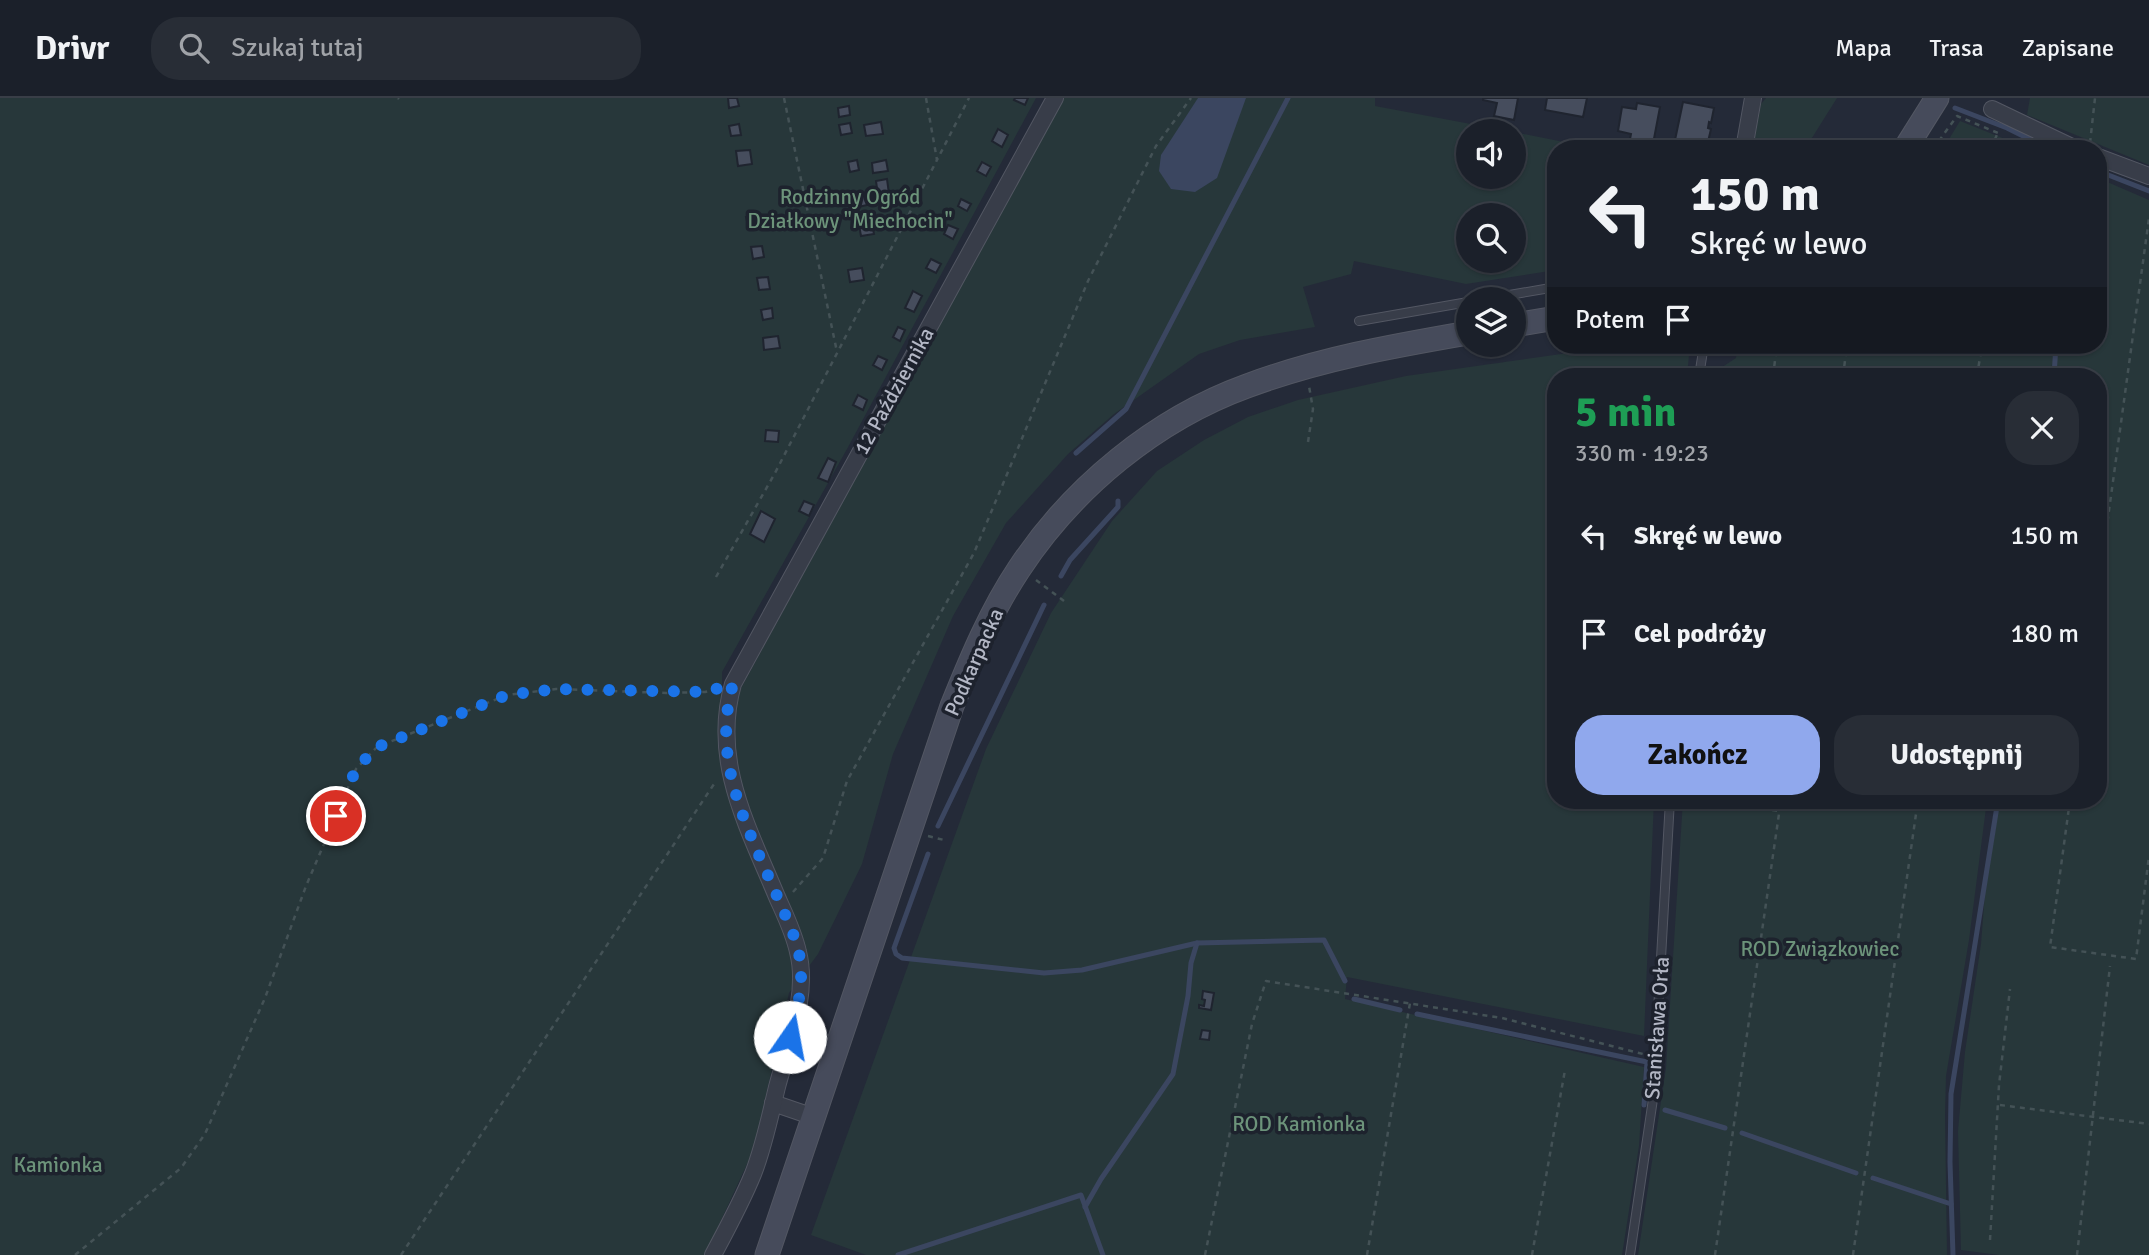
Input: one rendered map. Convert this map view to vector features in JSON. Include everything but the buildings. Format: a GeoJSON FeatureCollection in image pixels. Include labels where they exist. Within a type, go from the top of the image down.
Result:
{"type":"FeatureCollection","features":[{"type":"Feature","properties":{"kind":"main road"},"geometry":{"type":"LineString","coordinates":[[1911,140],[1937,98]]}},
{"type":"Feature","properties":{"kind":"main road"},"geometry":{"type":"LineString","coordinates":[[1526,323],[1547,320]]}},
{"type":"Feature","properties":{"kind":"main road","name":"Podkarpacka"},"geometry":{"type":"LineString","coordinates":[[767,1255],[952,706],[988,624],[1020,568],[1075,499],[1132,449],[1206,404],[1245,386],[1353,354],[1456,335]]}},
{"type":"Feature","properties":{"kind":"street","name":"12 Października"},"geometry":{"type":"LineString","coordinates":[[713,1255],[752,1174],[796,1016],[801,970],[798,950],[739,807],[727,764],[726,709],[733,684],[1055,98]]}},
{"type":"Feature","properties":{"kind":"street"},"geometry":{"type":"LineString","coordinates":[[1746,140],[1753,98]]}},
{"type":"Feature","properties":{"kind":"street"},"geometry":{"type":"LineString","coordinates":[[1992,109],[2057,140]]}},
{"type":"Feature","properties":{"kind":"street"},"geometry":{"type":"LineString","coordinates":[[2107,160],[2149,176]]}},
{"type":"Feature","properties":{"kind":"street"},"geometry":{"type":"LineString","coordinates":[[773,1103],[814,1117]]}},
{"type":"Feature","properties":{"kind":"lane"},"geometry":{"type":"LineString","coordinates":[[1526,292],[1547,288]]}},
{"type":"Feature","properties":{"kind":"lane"},"geometry":{"type":"LineString","coordinates":[[1359,321],[1456,304]]}},
{"type":"Feature","properties":{"kind":"lane","name":"Stanisława Orła"},"geometry":{"type":"LineString","coordinates":[[1630,1255],[1657,1056],[1670,809]]}},
{"type":"Feature","properties":{"kind":"path"},"geometry":{"type":"LineString","coordinates":[[784,98],[837,354]]}},
{"type":"Feature","properties":{"kind":"path"},"geometry":{"type":"LineString","coordinates":[[926,98],[937,160]]}},
{"type":"Feature","properties":{"kind":"path"},"geometry":{"type":"LineString","coordinates":[[716,577],[775,473],[969,98]]}},
{"type":"Feature","properties":{"kind":"path"},"geometry":{"type":"LineString","coordinates":[[781,906],[823,858],[847,781],[974,553],[1088,281],[1156,146],[1191,98]]}},
{"type":"Feature","properties":{"kind":"path"},"geometry":{"type":"LineString","coordinates":[[2089,140],[2095,98]]}},
{"type":"Feature","properties":{"kind":"path"},"geometry":{"type":"LineString","coordinates":[[1940,140],[1957,116],[1998,131],[1995,140]]}},
{"type":"Feature","properties":{"kind":"path"},"geometry":{"type":"LineString","coordinates":[[2107,525],[2149,218]]}},
{"type":"Feature","properties":{"kind":"path"},"geometry":{"type":"LineString","coordinates":[[1303,368],[1313,409],[1308,442]]}},
{"type":"Feature","properties":{"kind":"path"},"geometry":{"type":"LineString","coordinates":[[1020,568],[1064,601]]}},
{"type":"Feature","properties":{"kind":"path"},"geometry":{"type":"LineString","coordinates":[[75,1255],[181,1168],[205,1134],[265,998],[306,886],[356,769],[377,747],[507,695],[556,689],[705,692],[733,684]]}},
{"type":"Feature","properties":{"kind":"path"},"geometry":{"type":"LineString","coordinates":[[401,1255],[727,764]]}},
{"type":"Feature","properties":{"kind":"path"},"geometry":{"type":"LineString","coordinates":[[1716,1255],[1779,811],[1767,809]]}},
{"type":"Feature","properties":{"kind":"path"},"geometry":{"type":"LineString","coordinates":[[1853,1255],[1917,809]]}},
{"type":"Feature","properties":{"kind":"path"},"geometry":{"type":"LineString","coordinates":[[2069,809],[2050,947],[2136,959],[2149,856]]}},
{"type":"Feature","properties":{"kind":"path"},"geometry":{"type":"LineString","coordinates":[[2077,1255],[2110,966]]}},
{"type":"Feature","properties":{"kind":"path"},"geometry":{"type":"LineString","coordinates":[[1205,1255],[1252,1024],[1266,981],[1503,1018],[1630,1052],[1657,1056]]}},
{"type":"Feature","properties":{"kind":"path"},"geometry":{"type":"LineString","coordinates":[[1990,1240],[1998,1105],[2010,989]]}},
{"type":"Feature","properties":{"kind":"path"},"geometry":{"type":"LineString","coordinates":[[1367,1255],[1410,1003]]}},
{"type":"Feature","properties":{"kind":"path"},"geometry":{"type":"LineString","coordinates":[[1532,1255],[1565,1070]]}},
{"type":"Feature","properties":{"kind":"path"},"geometry":{"type":"LineString","coordinates":[[1998,1105],[2149,1124]]}},
{"type":"Feature","properties":{"kind":"green space"},"geometry":{"type":"Polygon","coordinates":[[[0,98],[1036,98],[847,449],[722,672],[722,723],[1063,98],[1375,98],[1375,106],[1456,121],[1456,189],[1526,189],[1526,134],[1554,140],[1547,140],[1547,271],[1466,284],[1354,261],[1351,274],[1303,287],[1315,327],[1240,340],[1199,354],[1114,414],[1068,454],[1006,523],[953,616],[893,754],[862,864],[818,954],[789,993],[754,1149],[705,1255],[0,1255],[0,98]]]}},
{"type":"Feature","properties":{"kind":"green space"},"geometry":{"type":"Polygon","coordinates":[[[1766,98],[1837,98],[1811,140],[1754,140],[1761,104],[1766,98]]]}},
{"type":"Feature","properties":{"kind":"green space"},"geometry":{"type":"Polygon","coordinates":[[[2030,98],[2149,98],[2149,165],[2107,148],[2107,140],[2088,140],[2027,115],[2030,98]]]}},
{"type":"Feature","properties":{"kind":"green space"},"geometry":{"type":"Polygon","coordinates":[[[1960,121],[2008,140],[1948,140],[1960,121]]]}},
{"type":"Feature","properties":{"kind":"green space"},"geometry":{"type":"Polygon","coordinates":[[[2107,182],[2149,200],[2149,1255],[1999,1255],[1961,1250],[1958,1131],[1985,893],[1999,809],[2107,809],[2107,368],[2052,368],[2052,364],[2051,368],[1721,368],[1736,358],[1737,354],[2107,354],[2107,182]]]}},
{"type":"Feature","properties":{"kind":"green space","name":"ROD Kamionka"},"geometry":{"type":"Polygon","coordinates":[[[1561,354],[1689,354],[1688,368],[1547,368],[1547,809],[1654,809],[1644,1036],[1347,977],[1345,999],[1644,1067],[1639,1146],[1622,1255],[866,1255],[811,1235],[986,749],[1051,613],[1112,521],[1157,471],[1204,440],[1248,417],[1298,400],[1406,376],[1561,354]]]}},
{"type":"Feature","properties":{"kind":"green space","name":"ROD Związkowiec"},"geometry":{"type":"Polygon","coordinates":[[[1682,809],[1986,809],[1969,940],[1946,1076],[1947,1255],[1638,1255],[1666,1068],[1682,809]]]}},
{"type":"Feature","properties":{"kind":"water"},"geometry":{"type":"Polygon","coordinates":[[[1198,98],[1246,98],[1217,178],[1195,192],[1171,189],[1159,171],[1161,155],[1198,98]]]}},
{"type":"Feature","properties":{"kind":"waterway"},"geometry":{"type":"LineString","coordinates":[[1076,453],[1126,409],[1288,98]]}},
{"type":"Feature","properties":{"kind":"waterway"},"geometry":{"type":"LineString","coordinates":[[1955,108],[2031,140]]}},
{"type":"Feature","properties":{"kind":"waterway"},"geometry":{"type":"LineString","coordinates":[[2107,175],[2149,191]]}},
{"type":"Feature","properties":{"kind":"waterway"},"geometry":{"type":"LineString","coordinates":[[2055,354],[2055,368]]}},
{"type":"Feature","properties":{"kind":"waterway"},"geometry":{"type":"LineString","coordinates":[[1061,576],[1070,560],[1118,507],[1118,501]]}},
{"type":"Feature","properties":{"kind":"waterway"},"geometry":{"type":"LineString","coordinates":[[938,826],[1044,605]]}},
{"type":"Feature","properties":{"kind":"waterway"},"geometry":{"type":"LineString","coordinates":[[1953,1255],[1951,1094],[1997,809]]}},
{"type":"Feature","properties":{"kind":"waterway"},"geometry":{"type":"LineString","coordinates":[[928,854],[894,948],[896,954],[902,958],[1044,973],[1082,970],[1197,943],[1324,940],[1345,981]]}},
{"type":"Feature","properties":{"kind":"waterway"},"geometry":{"type":"LineString","coordinates":[[1085,1207],[1101,1179],[1173,1074],[1188,996],[1191,963],[1197,943]]}},
{"type":"Feature","properties":{"kind":"waterway"},"geometry":{"type":"LineString","coordinates":[[1354,999],[1400,1010]]}},
{"type":"Feature","properties":{"kind":"waterway"},"geometry":{"type":"LineString","coordinates":[[1417,1014],[1647,1062],[1644,1105]]}},
{"type":"Feature","properties":{"kind":"waterway"},"geometry":{"type":"LineString","coordinates":[[1665,1110],[1725,1128]]}},
{"type":"Feature","properties":{"kind":"waterway"},"geometry":{"type":"LineString","coordinates":[[1742,1133],[1856,1173]]}},
{"type":"Feature","properties":{"kind":"waterway"},"geometry":{"type":"LineString","coordinates":[[1873,1178],[1951,1204]]}},
{"type":"Feature","properties":{"kind":"waterway"},"geometry":{"type":"LineString","coordinates":[[898,1255],[1081,1195],[1103,1255]]}},
{"type":"Feature","properties":{"kind":"route"},"geometry":{"type":"LineString","coordinates":[[336,816],[356,769],[377,747],[507,695],[556,689],[705,692],[733,684],[726,709],[727,764],[739,807],[790,926],[800,960],[796,1016],[790,1037]]}},
{"type":"Feature","properties":{"kind":"park label","name":"Rodzinny Ogród Działkowy \"Miechocin\""},"geometry":{"type":"Point","coordinates":[850,209]}},
{"type":"Feature","properties":{"kind":"park label","name":"Kamionka"},"geometry":{"type":"Point","coordinates":[58,1165]}}]}
